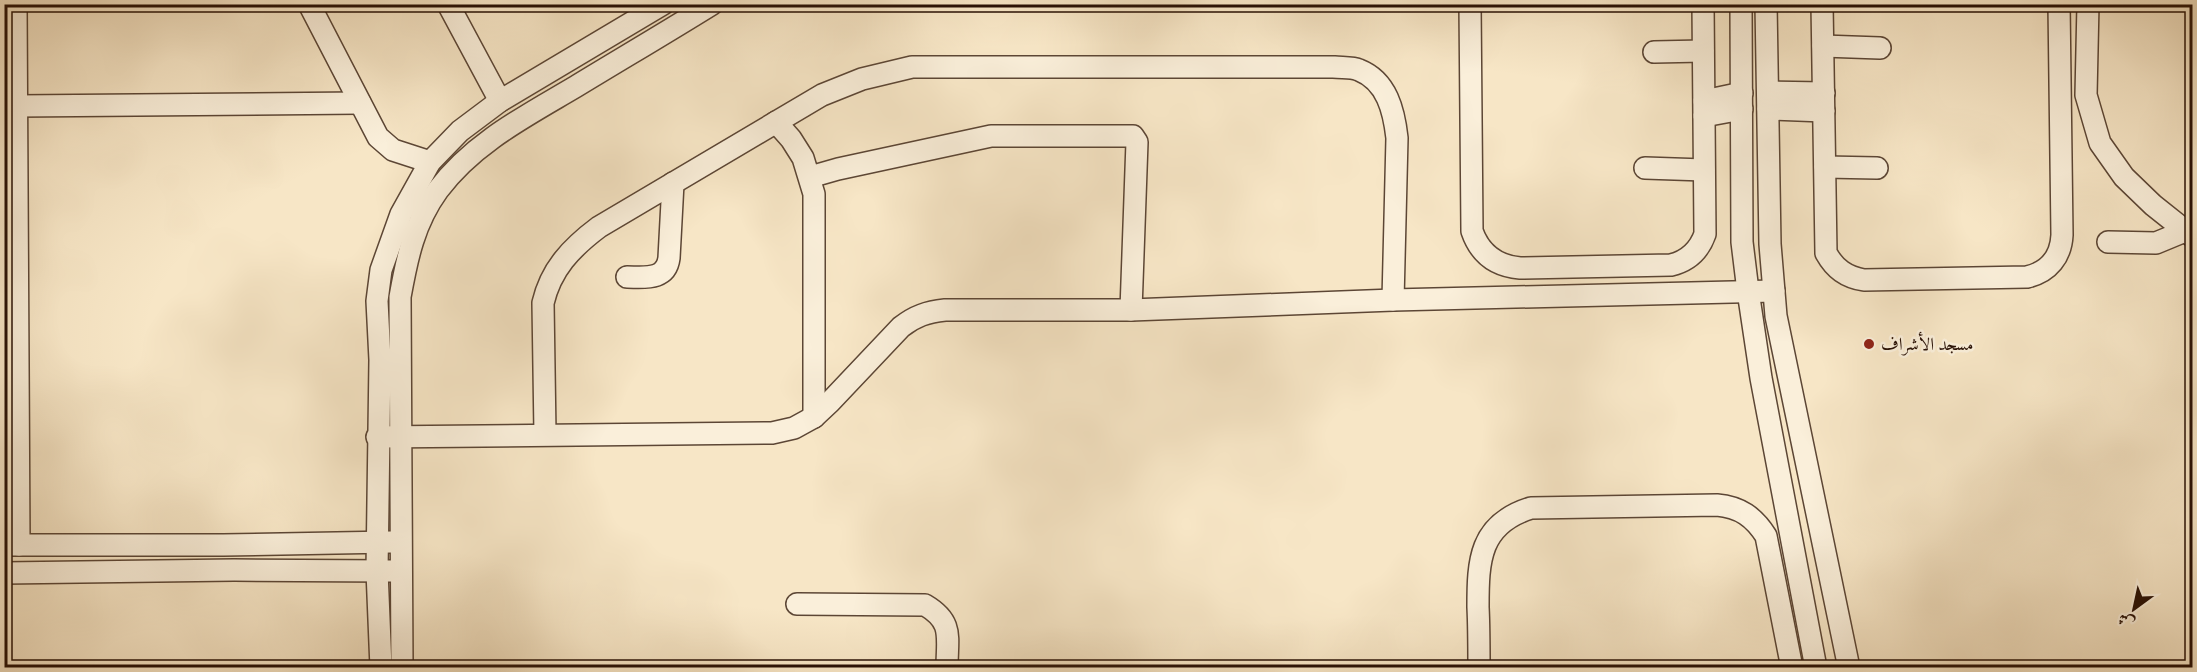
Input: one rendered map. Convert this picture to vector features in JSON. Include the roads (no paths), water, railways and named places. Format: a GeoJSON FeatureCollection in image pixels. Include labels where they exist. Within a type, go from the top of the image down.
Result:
{"type":"FeatureCollection","features":[{"type":"Feature","properties":{"kind":"street"},"geometry":{"type":"LineString","coordinates":[[16,4],[17,106],[11,347],[12,545],[401,542]]}},
{"type":"Feature","properties":{"kind":"street"},"geometry":{"type":"LineString","coordinates":[[309,4],[378,137],[386,145],[403,154],[430,162]]}},
{"type":"Feature","properties":{"kind":"street"},"geometry":{"type":"LineString","coordinates":[[448,4],[500,101]]}},
{"type":"Feature","properties":{"kind":"street"},"geometry":{"type":"LineString","coordinates":[[381,668],[376,571],[380,360],[377,301],[381,270],[401,214],[430,162],[460,131],[500,101],[663,4]]}},
{"type":"Feature","properties":{"kind":"street"},"geometry":{"type":"LineString","coordinates":[[402,668],[400,297],[409,249],[421,219],[437,192],[456,168],[489,139],[712,4]]}},
{"type":"Feature","properties":{"kind":"street"},"geometry":{"type":"LineString","coordinates":[[1470,4],[1472,231],[1480,249],[1494,261],[1520,268],[1671,266],[1684,261],[1696,251],[1705,234],[1703,4]]}},
{"type":"Feature","properties":{"kind":"street"},"geometry":{"type":"LineString","coordinates":[[1741,4],[1742,242],[1761,378],[1816,668]]}},
{"type":"Feature","properties":{"kind":"street"},"geometry":{"type":"LineString","coordinates":[[1766,4],[1770,244],[1776,316],[1849,668]]}},
{"type":"Feature","properties":{"kind":"street"},"geometry":{"type":"LineString","coordinates":[[1822,4],[1826,253],[1836,268],[1850,276],[1864,280],[2020,278],[2042,272],[2054,261],[2061,244],[2059,4]]}},
{"type":"Feature","properties":{"kind":"street"},"geometry":{"type":"LineString","coordinates":[[2088,4],[2086,96],[2100,143],[2124,177],[2189,234]]}},
{"type":"Feature","properties":{"kind":"street"},"geometry":{"type":"LineString","coordinates":[[1823,46],[1880,48]]}},
{"type":"Feature","properties":{"kind":"street"},"geometry":{"type":"LineString","coordinates":[[1654,52],[1703,51]]}},
{"type":"Feature","properties":{"kind":"street"},"geometry":{"type":"LineString","coordinates":[[545,434],[543,303],[547,288],[559,265],[575,245],[599,227],[822,95],[862,79],[912,67],[1335,67],[1358,69],[1374,79],[1387,96],[1394,116],[1397,138],[1394,300]]}},
{"type":"Feature","properties":{"kind":"street"},"geometry":{"type":"LineString","coordinates":[[1768,100],[1824,102]]}},
{"type":"Feature","properties":{"kind":"street"},"geometry":{"type":"LineString","coordinates":[[1704,109],[1742,101]]}},
{"type":"Feature","properties":{"kind":"street"},"geometry":{"type":"LineString","coordinates":[[17,106],[360,104]]}},
{"type":"Feature","properties":{"kind":"street"},"geometry":{"type":"LineString","coordinates":[[776,122],[791,139],[802,158],[810,177],[815,210],[813,417]]}},
{"type":"Feature","properties":{"kind":"street"},"geometry":{"type":"LineString","coordinates":[[810,177],[991,136],[1133,136],[1137,142],[1131,310]]}},
{"type":"Feature","properties":{"kind":"street"},"geometry":{"type":"LineString","coordinates":[[1825,167],[1878,168]]}},
{"type":"Feature","properties":{"kind":"street"},"geometry":{"type":"LineString","coordinates":[[1645,168],[1704,170]]}},
{"type":"Feature","properties":{"kind":"street"},"geometry":{"type":"LineString","coordinates":[[627,277],[654,276],[666,268],[669,258],[673,183]]}},
{"type":"Feature","properties":{"kind":"street"},"geometry":{"type":"LineString","coordinates":[[2108,242],[2156,243],[2189,234]]}},
{"type":"Feature","properties":{"kind":"street"},"geometry":{"type":"LineString","coordinates":[[377,437],[772,433],[794,428],[813,417],[901,327],[929,312],[945,310],[1131,310],[1394,300],[1774,291]]}},
{"type":"Feature","properties":{"kind":"street"},"geometry":{"type":"LineString","coordinates":[[1479,668],[1478,565],[1489,537],[1503,522],[1531,508],[1717,505],[1736,508],[1745,513],[1753,519],[1766,536],[1792,668]]}},
{"type":"Feature","properties":{"kind":"street"},"geometry":{"type":"LineString","coordinates":[[4,573],[234,570],[401,571]]}},
{"type":"Feature","properties":{"kind":"street"},"geometry":{"type":"LineString","coordinates":[[797,604],[925,605],[940,614],[947,627],[947,668]]}},
{"type":"Feature","properties":{"kind":"place","name":"مسجد الأشراف"},"geometry":{"type":"Point","coordinates":[1869,344]}}]}
